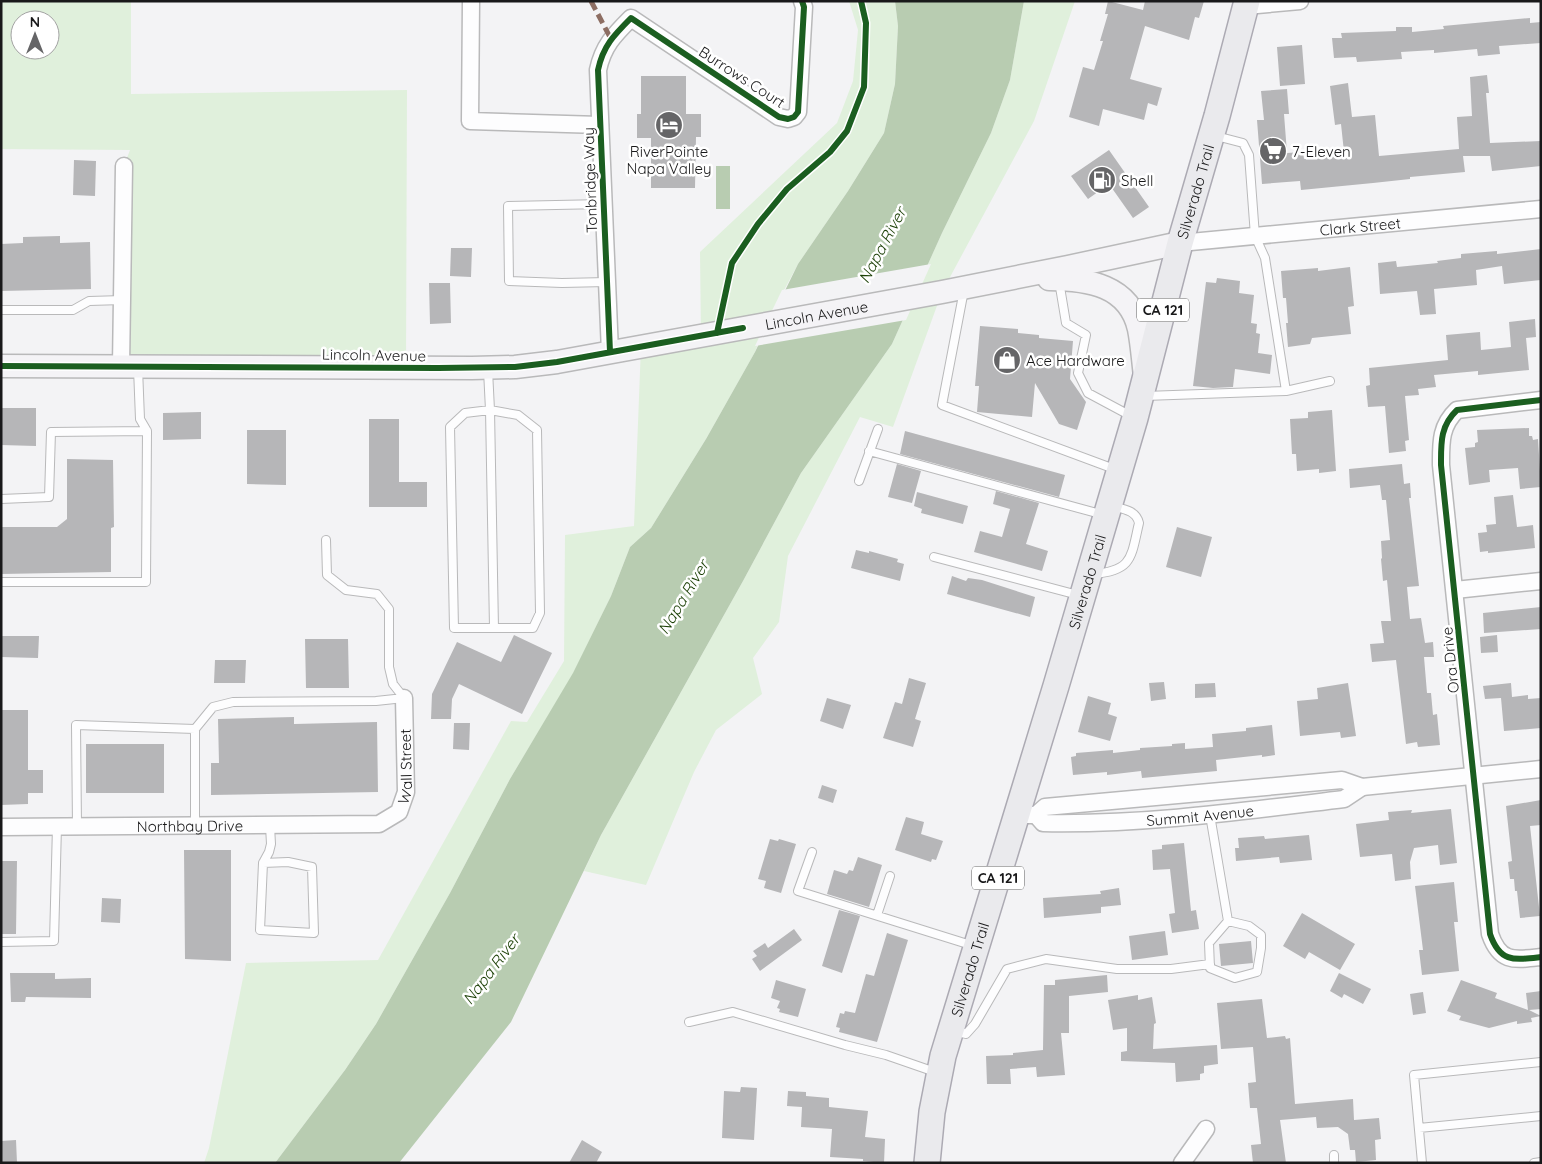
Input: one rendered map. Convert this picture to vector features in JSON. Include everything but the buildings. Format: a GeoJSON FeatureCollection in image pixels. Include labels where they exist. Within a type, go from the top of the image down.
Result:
{"type":"FeatureCollection","features":[{"type":"Feature","properties":{"kind":"main road","name":"Silverado Trail"},"geometry":{"type":"LineString","coordinates":[[927,1163],[932,1112],[939,1073],[950,1030],[976,947],[1027,813],[1086,585],[1140,397],[1246,3]]}},
{"type":"Feature","properties":{"kind":"main road","name":"Lincoln Avenue"},"geometry":{"type":"LineString","coordinates":[[1,366],[488,368],[557,362],[964,288],[1180,243]]}},
{"type":"Feature","properties":{"kind":"main road"},"geometry":{"type":"LineString","coordinates":[[1013,278],[1058,279],[1092,283],[1109,289],[1127,303],[1138,328],[1140,397]]}},
{"type":"Feature","properties":{"kind":"street"},"geometry":{"type":"LineString","coordinates":[[471,1],[470,120],[600,125]]}},
{"type":"Feature","properties":{"kind":"street","name":"Burrows Court"},"geometry":{"type":"LineString","coordinates":[[631,18],[779,118],[788,119],[794,117],[798,112],[804,7],[802,1]]}},
{"type":"Feature","properties":{"kind":"street"},"geometry":{"type":"LineString","coordinates":[[1246,3],[1300,1]]}},
{"type":"Feature","properties":{"kind":"street","name":"Tonbridge Way"},"geometry":{"type":"LineString","coordinates":[[610,352],[598,70],[601,54],[611,39],[631,18]]}},
{"type":"Feature","properties":{"kind":"street"},"geometry":{"type":"LineString","coordinates":[[124,166],[122,300],[130,366]]}},
{"type":"Feature","properties":{"kind":"street","name":"Clark Street"},"geometry":{"type":"LineString","coordinates":[[1180,243],[1541,209]]}},
{"type":"Feature","properties":{"kind":"street","name":"Ora Drive"},"geometry":{"type":"LineString","coordinates":[[1541,400],[1456,410],[1448,418],[1443,431],[1440,465],[1475,776],[1490,934],[1494,945],[1501,955],[1510,958],[1526,959],[1541,957]]}},
{"type":"Feature","properties":{"kind":"street"},"geometry":{"type":"LineString","coordinates":[[1455,590],[1541,582]]}},
{"type":"Feature","properties":{"kind":"street","name":"Wall Street"},"geometry":{"type":"LineString","coordinates":[[378,824],[399,812],[406,792],[404,698]]}},
{"type":"Feature","properties":{"kind":"street","name":"Summit Avenue"},"geometry":{"type":"LineString","coordinates":[[1027,813],[1045,807],[1342,780],[1362,787],[1541,768]]}},
{"type":"Feature","properties":{"kind":"street","name":"Summit Avenue"},"geometry":{"type":"LineString","coordinates":[[1027,813],[1043,823],[1060,824],[1210,815],[1344,799],[1362,787]]}},
{"type":"Feature","properties":{"kind":"street","name":"Northbay Drive"},"geometry":{"type":"LineString","coordinates":[[1,827],[378,824]]}},
{"type":"Feature","properties":{"kind":"street"},"geometry":{"type":"LineString","coordinates":[[1182,1163],[1206,1129]]}},
{"type":"Feature","properties":{"kind":"lane"},"geometry":{"type":"LineString","coordinates":[[1211,134],[1243,143],[1249,155],[1255,236],[1265,258],[1286,391]]}},
{"type":"Feature","properties":{"kind":"lane"},"geometry":{"type":"LineString","coordinates":[[604,204],[508,206],[509,281],[607,282]]}},
{"type":"Feature","properties":{"kind":"lane"},"geometry":{"type":"LineString","coordinates":[[1058,279],[1066,323],[1086,335],[1078,374],[1088,393],[1140,397],[1286,391],[1330,381]]}},
{"type":"Feature","properties":{"kind":"lane"},"geometry":{"type":"LineString","coordinates":[[964,288],[942,405],[1119,471]]}},
{"type":"Feature","properties":{"kind":"lane"},"geometry":{"type":"LineString","coordinates":[[1,310],[73,310],[89,301],[122,300]]}},
{"type":"Feature","properties":{"kind":"lane"},"geometry":{"type":"LineString","coordinates":[[1,582],[146,582],[147,431],[140,420],[130,366]]}},
{"type":"Feature","properties":{"kind":"lane"},"geometry":{"type":"LineString","coordinates":[[488,368],[494,628]]}},
{"type":"Feature","properties":{"kind":"lane"},"geometry":{"type":"LineString","coordinates":[[490,410],[518,415],[537,430],[540,613],[533,628],[454,628],[450,426],[466,413],[490,410]]}},
{"type":"Feature","properties":{"kind":"lane"},"geometry":{"type":"LineString","coordinates":[[859,481],[878,429]]}},
{"type":"Feature","properties":{"kind":"lane"},"geometry":{"type":"LineString","coordinates":[[1,499],[49,497],[51,432],[147,431]]}},
{"type":"Feature","properties":{"kind":"lane"},"geometry":{"type":"LineString","coordinates":[[869,451],[1108,510],[1128,510],[1138,517],[1139,523],[1131,558],[1124,566],[1086,585],[934,557]]}},
{"type":"Feature","properties":{"kind":"lane"},"geometry":{"type":"LineString","coordinates":[[326,540],[327,575],[346,590],[377,594],[388,609],[389,667],[392,684],[404,698]]}},
{"type":"Feature","properties":{"kind":"lane"},"geometry":{"type":"LineString","coordinates":[[196,826],[195,729],[214,707],[233,702],[376,701],[404,698]]}},
{"type":"Feature","properties":{"kind":"lane"},"geometry":{"type":"LineString","coordinates":[[77,826],[76,726],[195,729]]}},
{"type":"Feature","properties":{"kind":"lane"},"geometry":{"type":"LineString","coordinates":[[1210,815],[1228,921]]}},
{"type":"Feature","properties":{"kind":"lane"},"geometry":{"type":"LineString","coordinates":[[1,942],[54,941],[57,826]]}},
{"type":"Feature","properties":{"kind":"lane"},"geometry":{"type":"LineString","coordinates":[[263,863],[288,862],[312,867],[314,933],[260,930],[263,863],[271,844],[270,826]]}},
{"type":"Feature","properties":{"kind":"lane"},"geometry":{"type":"LineString","coordinates":[[812,852],[798,891],[976,947]]}},
{"type":"Feature","properties":{"kind":"lane"},"geometry":{"type":"LineString","coordinates":[[877,915],[890,876]]}},
{"type":"Feature","properties":{"kind":"lane"},"geometry":{"type":"LineString","coordinates":[[1228,921],[1249,926],[1261,935],[1262,948],[1257,972],[1236,978],[1210,968],[1209,943],[1228,921]]}},
{"type":"Feature","properties":{"kind":"lane"},"geometry":{"type":"LineString","coordinates":[[950,1030],[966,1034],[976,1024],[1007,969],[1046,959],[1117,969],[1171,969],[1210,964]]}},
{"type":"Feature","properties":{"kind":"lane"},"geometry":{"type":"LineString","coordinates":[[689,1022],[733,1012],[886,1055],[939,1073]]}},
{"type":"Feature","properties":{"kind":"lane"},"geometry":{"type":"LineString","coordinates":[[1422,1163],[1414,1075],[1541,1062]]}},
{"type":"Feature","properties":{"kind":"lane"},"geometry":{"type":"LineString","coordinates":[[1419,1128],[1541,1116]]}},
{"type":"Feature","properties":{"kind":"lane"},"geometry":{"type":"LineString","coordinates":[[1534,1163],[1541,1162]]}},
{"type":"Feature","properties":{"kind":"shaded area"},"geometry":{"type":"Polygon","coordinates":[[[1,1],[131,1],[131,94],[407,90],[406,368],[121,366],[124,166],[130,150],[1,149],[1,1]]]}},
{"type":"Feature","properties":{"kind":"shaded area"},"geometry":{"type":"Polygon","coordinates":[[[849,1],[895,1],[898,26],[895,84],[884,133],[848,191],[798,264],[766,324],[755,352],[706,439],[651,528],[630,547],[611,596],[573,674],[510,779],[450,893],[376,1024],[345,1070],[275,1163],[204,1163],[209,1148],[246,963],[378,960],[511,721],[527,722],[564,661],[565,535],[634,526],[641,346],[701,336],[700,252],[837,123],[853,81],[858,30],[849,1]]]}},
{"type":"Feature","properties":{"kind":"shaded area"},"geometry":{"type":"Polygon","coordinates":[[[1024,1],[1075,1],[1034,121],[942,292],[893,427],[860,417],[788,556],[779,622],[753,658],[762,694],[716,730],[694,772],[646,885],[584,871],[601,835],[801,473],[892,344],[942,233],[991,133],[1010,80],[1024,1]]]}},
{"type":"Feature","properties":{"kind":"water","name":"Napa River"},"geometry":{"type":"Polygon","coordinates":[[[895,1],[1024,1],[1010,80],[991,133],[942,233],[892,344],[801,473],[601,835],[511,1022],[399,1163],[275,1163],[345,1070],[376,1024],[450,893],[510,779],[573,673],[611,596],[630,547],[651,528],[706,439],[755,352],[798,264],[848,191],[884,133],[895,84],[898,26],[895,1]]]}},
{"type":"Feature","properties":{"kind":"water"},"geometry":{"type":"Polygon","coordinates":[[[716,166],[730,166],[730,209],[716,209],[716,166]]]}},
{"type":"Feature","properties":{"kind":"pier"},"geometry":{"type":"Polygon","coordinates":[[[931,264],[906,320],[755,346],[782,290],[931,264]]]}},
{"type":"Feature","properties":{"kind":"marked path"},"geometry":{"type":"LineString","coordinates":[[591,1],[611,39]]}},
{"type":"Feature","properties":{"kind":"cycle path"},"geometry":{"type":"LineString","coordinates":[[610,352],[598,70],[606,47],[631,18],[779,117],[788,119],[794,117],[798,112],[804,7],[802,1]]}},
{"type":"Feature","properties":{"kind":"cycle path"},"geometry":{"type":"LineString","coordinates":[[717,333],[732,263],[758,224],[787,189],[830,152],[847,131],[864,87],[866,23],[861,1]]}},
{"type":"Feature","properties":{"kind":"cycle path"},"geometry":{"type":"LineString","coordinates":[[1,366],[515,367],[557,362],[743,328]]}},
{"type":"Feature","properties":{"kind":"cycle path"},"geometry":{"type":"LineString","coordinates":[[1541,400],[1457,410],[1451,416],[1444,429],[1441,457],[1490,934],[1498,950],[1509,958],[1541,957]]}},
{"type":"Feature","properties":{"kind":"place","name":"RiverPointe Napa Valley"},"geometry":{"type":"Point","coordinates":[669,125]}},
{"type":"Feature","properties":{"kind":"place","name":"7-Eleven"},"geometry":{"type":"Point","coordinates":[1273,151]}},
{"type":"Feature","properties":{"kind":"place","name":"Shell"},"geometry":{"type":"Point","coordinates":[1102,180]}},
{"type":"Feature","properties":{"kind":"place","name":"Ace Hardware"},"geometry":{"type":"Point","coordinates":[1007,360]}}]}
